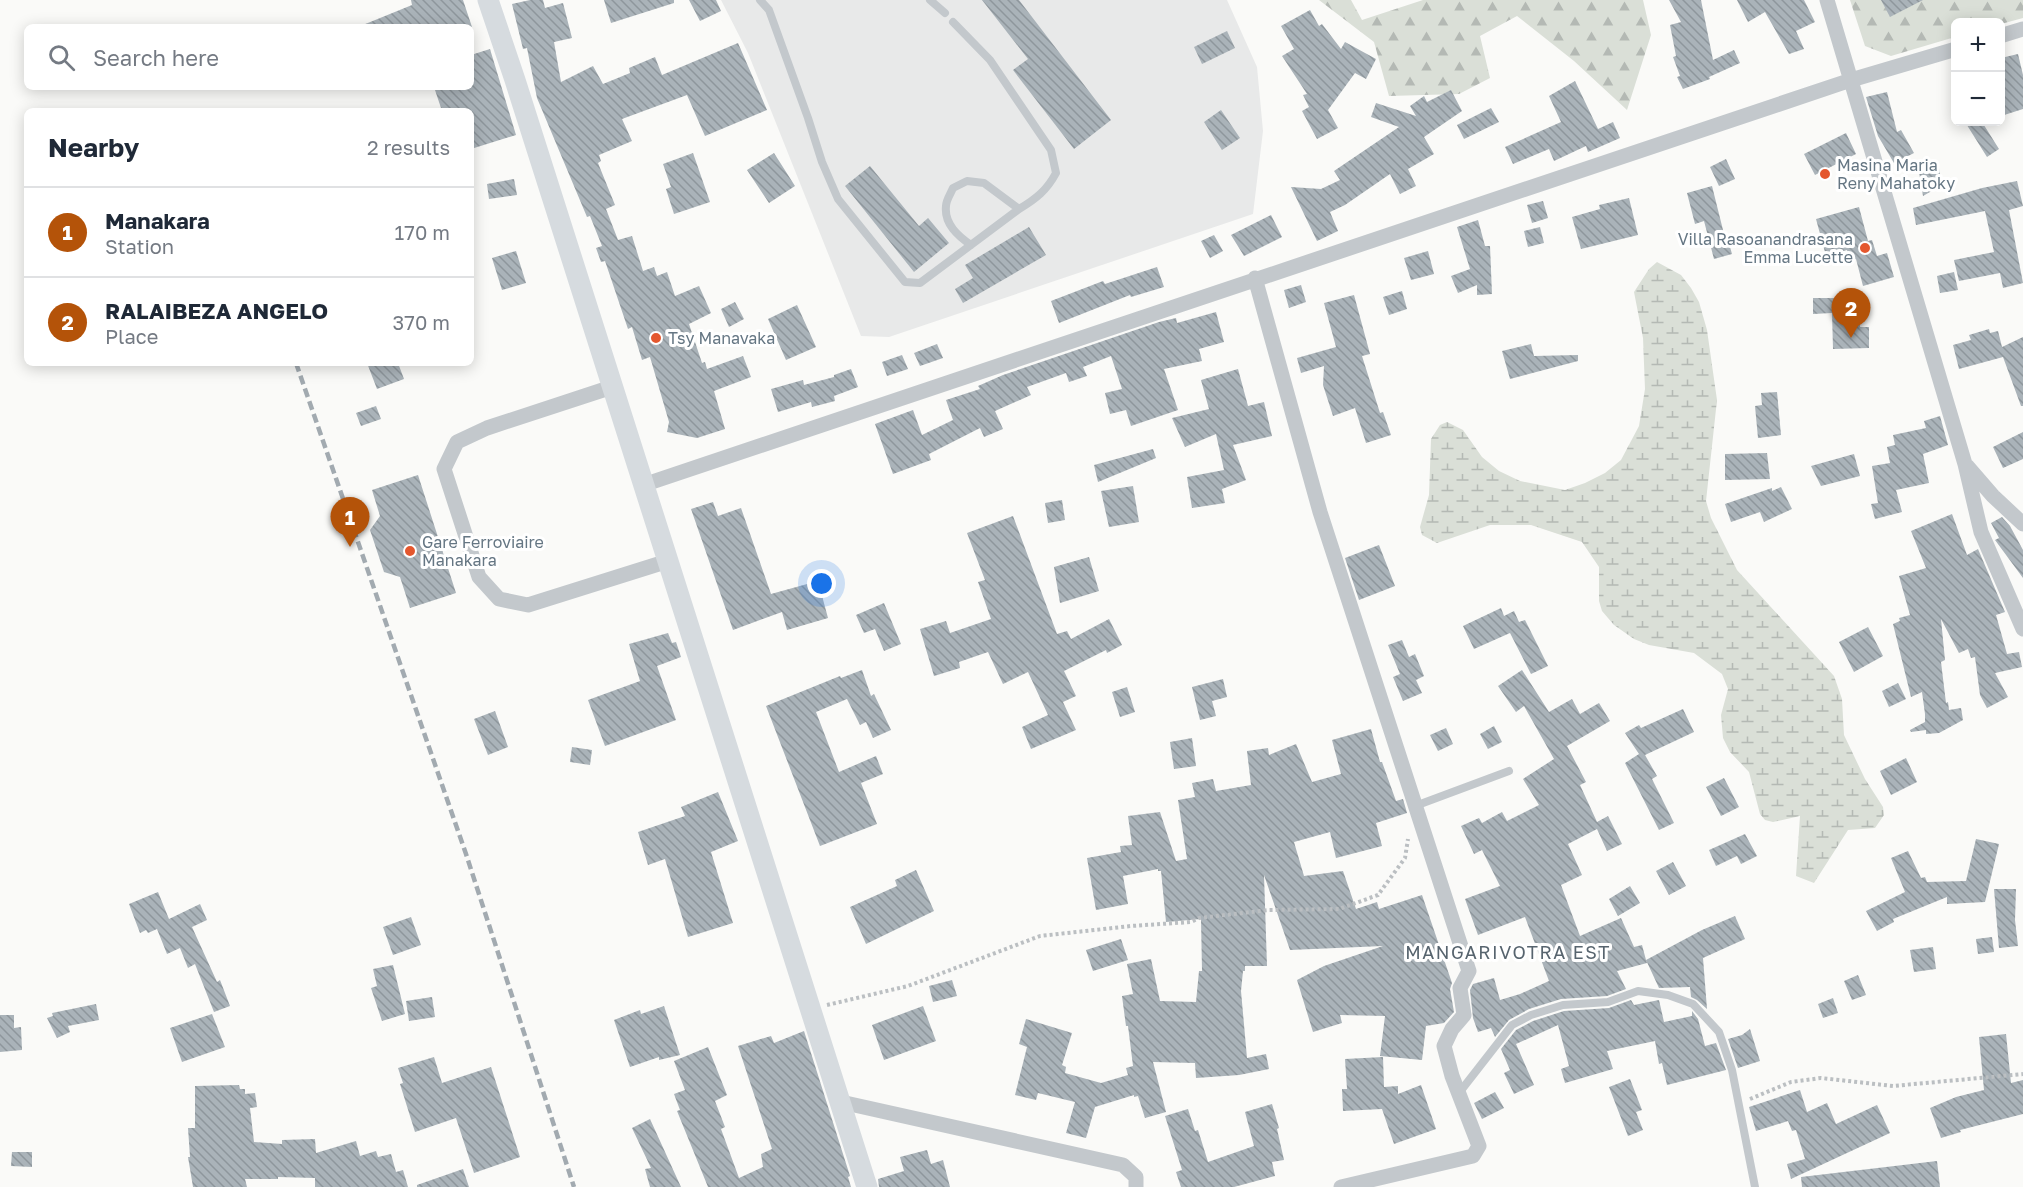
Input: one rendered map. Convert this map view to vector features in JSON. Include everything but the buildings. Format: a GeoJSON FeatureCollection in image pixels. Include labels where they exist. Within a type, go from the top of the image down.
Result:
{"type":"FeatureCollection","features":[{"type":"Feature","properties":{"kind":"main road"},"geometry":{"type":"LineString","coordinates":[[488,0],[867,1187]]}},
{"type":"Feature","properties":{"kind":"street"},"geometry":{"type":"LineString","coordinates":[[1827,0],[1965,464],[1981,532],[2023,629]]}},
{"type":"Feature","properties":{"kind":"street"},"geometry":{"type":"LineString","coordinates":[[2005,35],[2023,29]]}},
{"type":"Feature","properties":{"kind":"street"},"geometry":{"type":"LineString","coordinates":[[643,485],[1851,80],[1951,50]]}},
{"type":"Feature","properties":{"kind":"street"},"geometry":{"type":"LineString","coordinates":[[1255,278],[1320,512],[1469,971],[1460,988],[1464,1015],[1452,1029],[1444,1046],[1479,1146],[1473,1156],[1341,1187]]}},
{"type":"Feature","properties":{"kind":"street"},"geometry":{"type":"LineString","coordinates":[[612,387],[487,428],[457,442],[444,470],[479,577],[499,599],[528,605],[668,561]]}},
{"type":"Feature","properties":{"kind":"street"},"geometry":{"type":"LineString","coordinates":[[1965,464],[1993,496],[2023,524]]}},
{"type":"Feature","properties":{"kind":"street"},"geometry":{"type":"LineString","coordinates":[[841,1102],[1123,1165],[1136,1177],[1136,1187]]}},
{"type":"Feature","properties":{"kind":"lane"},"geometry":{"type":"LineString","coordinates":[[760,0],[769,10],[822,162],[838,199],[905,282],[920,283],[1019,209],[1035,200],[1047,189],[1056,173],[1051,150],[990,60],[953,22]]}},
{"type":"Feature","properties":{"kind":"lane"},"geometry":{"type":"LineString","coordinates":[[930,0],[945,13]]}},
{"type":"Feature","properties":{"kind":"lane"},"geometry":{"type":"LineString","coordinates":[[971,245],[956,234],[948,222],[946,206],[953,188],[967,181],[984,183],[1019,209]]}},
{"type":"Feature","properties":{"kind":"lane"},"geometry":{"type":"LineString","coordinates":[[1415,806],[1509,771]]}},
{"type":"Feature","properties":{"kind":"lane"},"geometry":{"type":"LineString","coordinates":[[1459,1093],[1512,1025],[1531,1015],[1563,1005],[1608,1002],[1638,991],[1668,995],[1693,1004],[1719,1032],[1732,1070],[1755,1187]]}},
{"type":"Feature","properties":{"kind":"path"},"geometry":{"type":"LineString","coordinates":[[811,1009],[908,986],[1040,936],[1191,922],[1199,918],[1269,910],[1339,909],[1378,896],[1405,858],[1409,837]]}},
{"type":"Feature","properties":{"kind":"path"},"geometry":{"type":"LineString","coordinates":[[1738,1105],[1791,1082],[1821,1078],[1893,1086],[2023,1074]]}},
{"type":"Feature","properties":{"kind":"shaded area"},"geometry":{"type":"Polygon","coordinates":[[[721,0],[1227,0],[1257,67],[1263,131],[1253,214],[889,337],[861,336],[748,53],[721,0]]]}},
{"type":"Feature","properties":{"kind":"green space"},"geometry":{"type":"Polygon","coordinates":[[[1319,0],[1351,0],[1362,20],[1423,0],[1643,0],[1651,35],[1627,110],[1574,61],[1517,16],[1480,36],[1490,78],[1459,94],[1389,96],[1374,42],[1319,0]]]}},
{"type":"Feature","properties":{"kind":"green space"},"geometry":{"type":"Polygon","coordinates":[[[1850,0],[2023,0],[2023,18],[2005,23],[2005,18],[1951,18],[1951,38],[1891,56],[1865,46],[1850,0]]]}},
{"type":"Feature","properties":{"kind":"green space"},"geometry":{"type":"Polygon","coordinates":[[[1657,262],[1681,275],[1691,288],[1699,302],[1707,330],[1717,400],[1706,501],[1711,518],[1737,570],[1834,676],[1842,699],[1844,735],[1865,779],[1883,807],[1884,815],[1875,828],[1848,830],[1814,883],[1796,876],[1800,816],[1773,822],[1765,820],[1760,814],[1749,772],[1730,752],[1723,738],[1721,715],[1728,689],[1722,674],[1694,653],[1649,645],[1634,639],[1614,625],[1602,611],[1599,601],[1599,567],[1582,542],[1531,525],[1490,525],[1437,543],[1422,535],[1420,527],[1429,495],[1431,439],[1440,425],[1447,422],[1463,430],[1482,457],[1499,471],[1520,481],[1565,490],[1605,473],[1621,460],[1639,426],[1645,389],[1643,338],[1634,292],[1649,269],[1657,262]]]}},
{"type":"Feature","properties":{"kind":"railway"},"geometry":{"type":"LineString","coordinates":[[297,366],[466,854],[574,1187]]}},
{"type":"Feature","properties":{"kind":"place","name":"Masina Maria Reny Mahatoky"},"geometry":{"type":"Point","coordinates":[1825,174]}},
{"type":"Feature","properties":{"kind":"place","name":"Villa Rasoanandrasana Emma Lucette"},"geometry":{"type":"Point","coordinates":[1865,248]}},
{"type":"Feature","properties":{"kind":"place","name":"Tsy Manavaka"},"geometry":{"type":"Point","coordinates":[656,338]}},
{"type":"Feature","properties":{"kind":"place","name":"RALAIBEZA ANGELO"},"geometry":{"type":"Point","coordinates":[1851,338]}},
{"type":"Feature","properties":{"kind":"place","name":"Manakara"},"geometry":{"type":"Point","coordinates":[350,547]}},
{"type":"Feature","properties":{"kind":"place","name":"Gare Ferroviaire Manakara"},"geometry":{"type":"Point","coordinates":[410,551]}},
{"type":"Feature","properties":{"kind":"district","name":"MANGARIVOTRA EST"},"geometry":{"type":"Point","coordinates":[1508,952]}}]}
